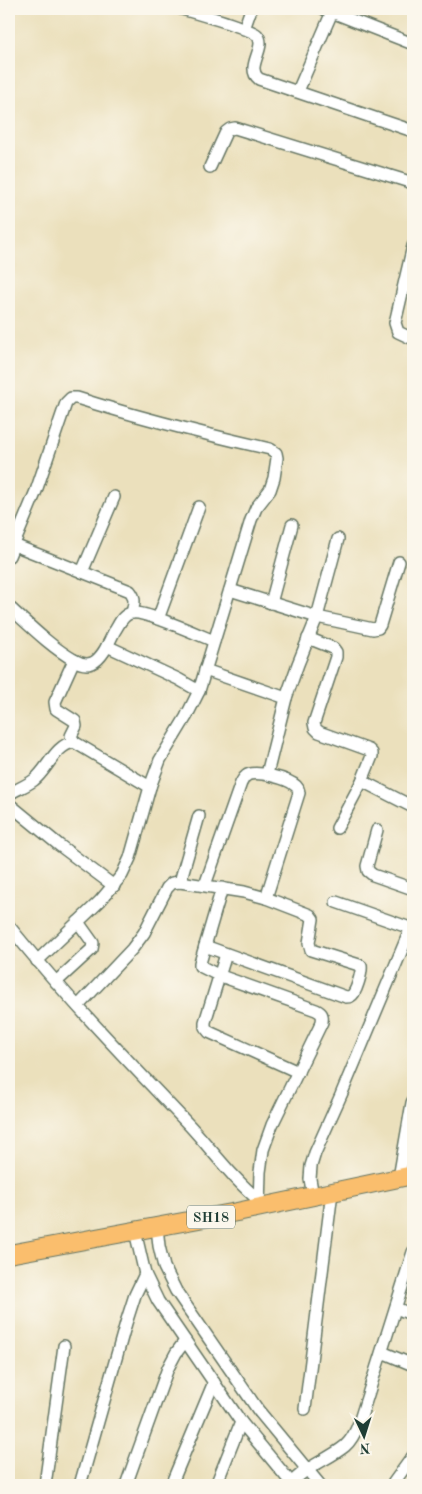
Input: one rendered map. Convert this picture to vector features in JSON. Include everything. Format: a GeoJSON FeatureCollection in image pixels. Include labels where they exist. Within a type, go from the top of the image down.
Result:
{"type":"FeatureCollection","features":[{"type":"Feature","properties":{"kind":"main road","name":"SH18"},"geometry":{"type":"LineString","coordinates":[[9,1254],[157,1227],[259,1204],[313,1196],[406,1177]]}},
{"type":"Feature","properties":{"kind":"street"},"geometry":{"type":"LineString","coordinates":[[182,9],[206,12],[256,34],[259,39],[259,45],[254,71],[255,76],[259,79],[413,131]]}},
{"type":"Feature","properties":{"kind":"street"},"geometry":{"type":"LineString","coordinates":[[244,29],[251,9]]}},
{"type":"Feature","properties":{"kind":"street"},"geometry":{"type":"LineString","coordinates":[[298,91],[328,10],[413,44]]}},
{"type":"Feature","properties":{"kind":"street"},"geometry":{"type":"LineString","coordinates":[[210,167],[226,132],[235,128],[413,183]]}},
{"type":"Feature","properties":{"kind":"street"},"geometry":{"type":"LineString","coordinates":[[413,246],[395,323],[398,332],[413,339]]}},
{"type":"Feature","properties":{"kind":"street"},"geometry":{"type":"LineString","coordinates":[[9,607],[52,644],[74,660],[84,664],[92,663],[99,658],[123,618],[132,612],[135,600],[130,590],[82,572],[11,550],[36,491],[66,402],[70,398],[77,398],[125,414],[191,431],[270,449],[276,453],[274,478],[270,490],[256,508],[251,520],[199,691],[160,760],[150,787],[130,858],[114,886],[37,961]]}},
{"type":"Feature","properties":{"kind":"street"},"geometry":{"type":"LineString","coordinates":[[82,572],[114,497]]}},
{"type":"Feature","properties":{"kind":"street"},"geometry":{"type":"LineString","coordinates":[[158,618],[199,507]]}},
{"type":"Feature","properties":{"kind":"street"},"geometry":{"type":"LineString","coordinates":[[271,603],[292,525]]}},
{"type":"Feature","properties":{"kind":"street"},"geometry":{"type":"LineString","coordinates":[[267,774],[286,698],[317,617],[338,539]]}},
{"type":"Feature","properties":{"kind":"street"},"geometry":{"type":"LineString","coordinates":[[230,590],[317,617],[373,629],[380,626],[399,562]]}},
{"type":"Feature","properties":{"kind":"street"},"geometry":{"type":"LineString","coordinates":[[132,612],[158,618],[214,641]]}},
{"type":"Feature","properties":{"kind":"street"},"geometry":{"type":"LineString","coordinates":[[308,638],[333,648],[336,652],[314,723],[315,728],[319,732],[369,750],[372,753],[372,760],[337,828]]}},
{"type":"Feature","properties":{"kind":"street"},"geometry":{"type":"LineString","coordinates":[[106,646],[160,670],[199,691]]}},
{"type":"Feature","properties":{"kind":"street"},"geometry":{"type":"LineString","coordinates":[[74,660],[55,702],[56,709],[76,724],[71,736],[74,742],[150,787]]}},
{"type":"Feature","properties":{"kind":"street"},"geometry":{"type":"LineString","coordinates":[[205,670],[286,698]]}},
{"type":"Feature","properties":{"kind":"street"},"geometry":{"type":"LineString","coordinates":[[9,794],[34,780],[61,748],[67,743],[74,742]]}},
{"type":"Feature","properties":{"kind":"street"},"geometry":{"type":"LineString","coordinates":[[205,885],[241,783],[246,775],[254,773],[267,774],[295,784],[299,793],[266,898]]}},
{"type":"Feature","properties":{"kind":"street"},"geometry":{"type":"LineString","coordinates":[[362,781],[413,807]]}},
{"type":"Feature","properties":{"kind":"street"},"geometry":{"type":"LineString","coordinates":[[9,804],[59,845],[114,886]]}},
{"type":"Feature","properties":{"kind":"street"},"geometry":{"type":"LineString","coordinates":[[180,882],[199,816]]}},
{"type":"Feature","properties":{"kind":"street"},"geometry":{"type":"LineString","coordinates":[[378,830],[367,866],[368,870],[373,875],[413,889]]}},
{"type":"Feature","properties":{"kind":"street"},"geometry":{"type":"LineString","coordinates":[[78,1006],[132,949],[144,933],[167,888],[172,883],[180,882],[244,892],[266,898],[310,915],[313,919],[309,943],[311,950],[361,966],[362,971],[354,994],[346,997],[205,946]]}},
{"type":"Feature","properties":{"kind":"street"},"geometry":{"type":"LineString","coordinates":[[222,888],[200,966],[218,975],[321,1013],[323,1017],[272,1125],[263,1150],[259,1204]]}},
{"type":"Feature","properties":{"kind":"street"},"geometry":{"type":"LineString","coordinates":[[313,1196],[310,1179],[315,1153],[412,929],[336,902]]}},
{"type":"Feature","properties":{"kind":"street"},"geometry":{"type":"LineString","coordinates":[[56,982],[94,946],[78,922]]}},
{"type":"Feature","properties":{"kind":"street"},"geometry":{"type":"LineString","coordinates":[[9,926],[37,961],[197,1133],[259,1204]]}},
{"type":"Feature","properties":{"kind":"street"},"geometry":{"type":"LineString","coordinates":[[226,954],[218,975],[205,1027],[209,1032],[298,1072]]}},
{"type":"Feature","properties":{"kind":"street"},"geometry":{"type":"LineString","coordinates":[[406,1177],[413,1101]]}},
{"type":"Feature","properties":{"kind":"street"},"geometry":{"type":"LineString","coordinates":[[305,1409],[332,1192]]}},
{"type":"Feature","properties":{"kind":"street"},"geometry":{"type":"LineString","coordinates":[[157,1227],[158,1246],[164,1267],[176,1291],[258,1410],[320,1485]]}},
{"type":"Feature","properties":{"kind":"street"},"geometry":{"type":"LineString","coordinates":[[134,1231],[145,1274],[158,1301],[241,1422],[292,1485],[308,1470],[346,1445],[354,1436],[360,1423],[413,1252]]}},
{"type":"Feature","properties":{"kind":"street"},"geometry":{"type":"LineString","coordinates":[[80,1485],[126,1323],[135,1295],[145,1274]]}},
{"type":"Feature","properties":{"kind":"street"},"geometry":{"type":"LineString","coordinates":[[396,1308],[413,1315]]}},
{"type":"Feature","properties":{"kind":"street"},"geometry":{"type":"LineString","coordinates":[[126,1485],[168,1368],[176,1353],[186,1341]]}},
{"type":"Feature","properties":{"kind":"street"},"geometry":{"type":"LineString","coordinates":[[45,1485],[64,1346]]}},
{"type":"Feature","properties":{"kind":"street"},"geometry":{"type":"LineString","coordinates":[[382,1352],[413,1365]]}},
{"type":"Feature","properties":{"kind":"street"},"geometry":{"type":"LineString","coordinates":[[170,1485],[214,1382]]}},
{"type":"Feature","properties":{"kind":"street"},"geometry":{"type":"LineString","coordinates":[[216,1485],[241,1422]]}},
{"type":"Feature","properties":{"kind":"street"},"geometry":{"type":"LineString","coordinates":[[392,1485],[413,1456]]}}]}
